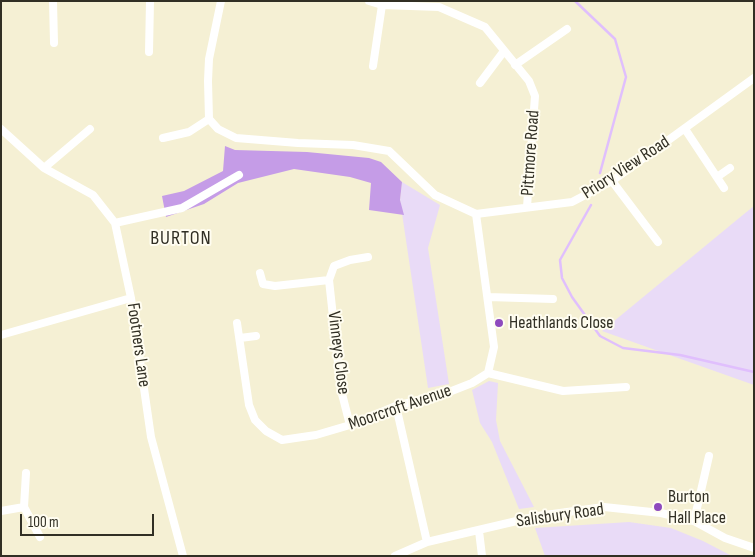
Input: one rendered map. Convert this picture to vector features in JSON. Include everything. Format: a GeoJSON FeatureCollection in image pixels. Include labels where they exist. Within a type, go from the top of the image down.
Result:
{"type":"FeatureCollection","features":[{"type":"Feature","properties":{"kind":"street"},"geometry":{"type":"LineString","coordinates":[[53,1],[54,43]]}},
{"type":"Feature","properties":{"kind":"street"},"geometry":{"type":"LineString","coordinates":[[149,52],[150,1]]}},
{"type":"Feature","properties":{"kind":"street"},"geometry":{"type":"LineString","coordinates":[[220,1],[208,58],[209,119],[218,129],[236,138],[353,145],[389,152],[434,194],[476,214],[494,347],[488,373],[563,392],[626,387]]}},
{"type":"Feature","properties":{"kind":"street","name":"Pittmore Road"},"geometry":{"type":"LineString","coordinates":[[369,1],[382,5],[438,8],[485,27],[515,65],[528,82],[535,96],[527,206]]}},
{"type":"Feature","properties":{"kind":"street"},"geometry":{"type":"LineString","coordinates":[[373,66],[382,5]]}},
{"type":"Feature","properties":{"kind":"street"},"geometry":{"type":"LineString","coordinates":[[515,65],[567,29]]}},
{"type":"Feature","properties":{"kind":"street"},"geometry":{"type":"LineString","coordinates":[[480,83],[504,51]]}},
{"type":"Feature","properties":{"kind":"street","name":"Priory View Road"},"geometry":{"type":"LineString","coordinates":[[476,214],[527,206],[572,202],[612,181],[754,78]]}},
{"type":"Feature","properties":{"kind":"street"},"geometry":{"type":"LineString","coordinates":[[163,138],[189,132],[209,119]]}},
{"type":"Feature","properties":{"kind":"street","name":"Footners Lane"},"geometry":{"type":"LineString","coordinates":[[1,129],[44,168],[93,195],[115,223],[131,298],[151,437],[183,556]]}},
{"type":"Feature","properties":{"kind":"street"},"geometry":{"type":"LineString","coordinates":[[44,168],[90,129]]}},
{"type":"Feature","properties":{"kind":"street"},"geometry":{"type":"LineString","coordinates":[[685,129],[724,188]]}},
{"type":"Feature","properties":{"kind":"street"},"geometry":{"type":"LineString","coordinates":[[717,177],[730,168]]}},
{"type":"Feature","properties":{"kind":"street"},"geometry":{"type":"LineString","coordinates":[[115,223],[182,208],[239,175]]}},
{"type":"Feature","properties":{"kind":"street"},"geometry":{"type":"LineString","coordinates":[[612,181],[658,242]]}},
{"type":"Feature","properties":{"kind":"street"},"geometry":{"type":"LineString","coordinates":[[260,273],[263,284],[275,286],[329,280],[334,266],[350,260],[368,257]]}},
{"type":"Feature","properties":{"kind":"street","name":"Vinneys Close"},"geometry":{"type":"LineString","coordinates":[[329,280],[341,390],[350,424]]}},
{"type":"Feature","properties":{"kind":"street"},"geometry":{"type":"LineString","coordinates":[[488,297],[553,299]]}},
{"type":"Feature","properties":{"kind":"street"},"geometry":{"type":"LineString","coordinates":[[1,335],[131,298]]}},
{"type":"Feature","properties":{"kind":"street","name":"Moorcroft Avenue"},"geometry":{"type":"LineString","coordinates":[[237,323],[249,406],[255,420],[276,438],[288,440],[350,424],[396,406],[444,394],[472,383],[488,373]]}},
{"type":"Feature","properties":{"kind":"street"},"geometry":{"type":"LineString","coordinates":[[240,338],[256,336]]}},
{"type":"Feature","properties":{"kind":"street"},"geometry":{"type":"LineString","coordinates":[[396,406],[427,542]]}},
{"type":"Feature","properties":{"kind":"street"},"geometry":{"type":"LineString","coordinates":[[694,522],[710,456]]}},
{"type":"Feature","properties":{"kind":"street"},"geometry":{"type":"LineString","coordinates":[[26,473],[24,507],[40,537]]}},
{"type":"Feature","properties":{"kind":"street"},"geometry":{"type":"LineString","coordinates":[[1,511],[24,507]]}},
{"type":"Feature","properties":{"kind":"street","name":"Salisbury Road"},"geometry":{"type":"LineString","coordinates":[[395,556],[427,542],[538,516],[604,507],[661,513],[694,522],[725,538],[754,548]]}},
{"type":"Feature","properties":{"kind":"street"},"geometry":{"type":"LineString","coordinates":[[479,531],[482,556]]}},
{"type":"Feature","properties":{"kind":"shaded area"},"geometry":{"type":"Polygon","coordinates":[[[225,146],[235,150],[307,152],[369,158],[381,162],[402,182],[400,200],[404,215],[369,210],[371,183],[350,177],[294,169],[238,183],[204,204],[166,217],[162,196],[184,191],[223,171],[225,146]]]}},
{"type":"Feature","properties":{"kind":"shaded area"},"geometry":{"type":"Polygon","coordinates":[[[402,182],[440,205],[428,248],[449,384],[428,388],[400,200],[402,182]]]}},
{"type":"Feature","properties":{"kind":"shaded area"},"geometry":{"type":"Polygon","coordinates":[[[754,206],[754,385],[602,331],[744,214],[754,206]]]}},
{"type":"Feature","properties":{"kind":"shaded area"},"geometry":{"type":"Polygon","coordinates":[[[489,381],[498,383],[496,420],[500,441],[534,507],[519,509],[492,442],[480,423],[472,390],[489,381]]]}},
{"type":"Feature","properties":{"kind":"shaded area"},"geometry":{"type":"Polygon","coordinates":[[[629,522],[671,528],[703,541],[732,556],[545,556],[535,528],[629,522]]]}},
{"type":"Feature","properties":{"kind":"waterway"},"geometry":{"type":"LineString","coordinates":[[575,1],[615,39],[626,77],[600,173]]}},
{"type":"Feature","properties":{"kind":"waterway"},"geometry":{"type":"LineString","coordinates":[[591,205],[560,260],[562,278],[572,297],[600,336],[623,348],[680,355],[754,372]]}},
{"type":"Feature","properties":{"kind":"place","name":"Heathlands Close"},"geometry":{"type":"Point","coordinates":[499,323]}},
{"type":"Feature","properties":{"kind":"place","name":"Burton Hall Place"},"geometry":{"type":"Point","coordinates":[658,507]}},
{"type":"Feature","properties":{"kind":"district","name":"BURTON"},"geometry":{"type":"Point","coordinates":[181,239]}}]}
